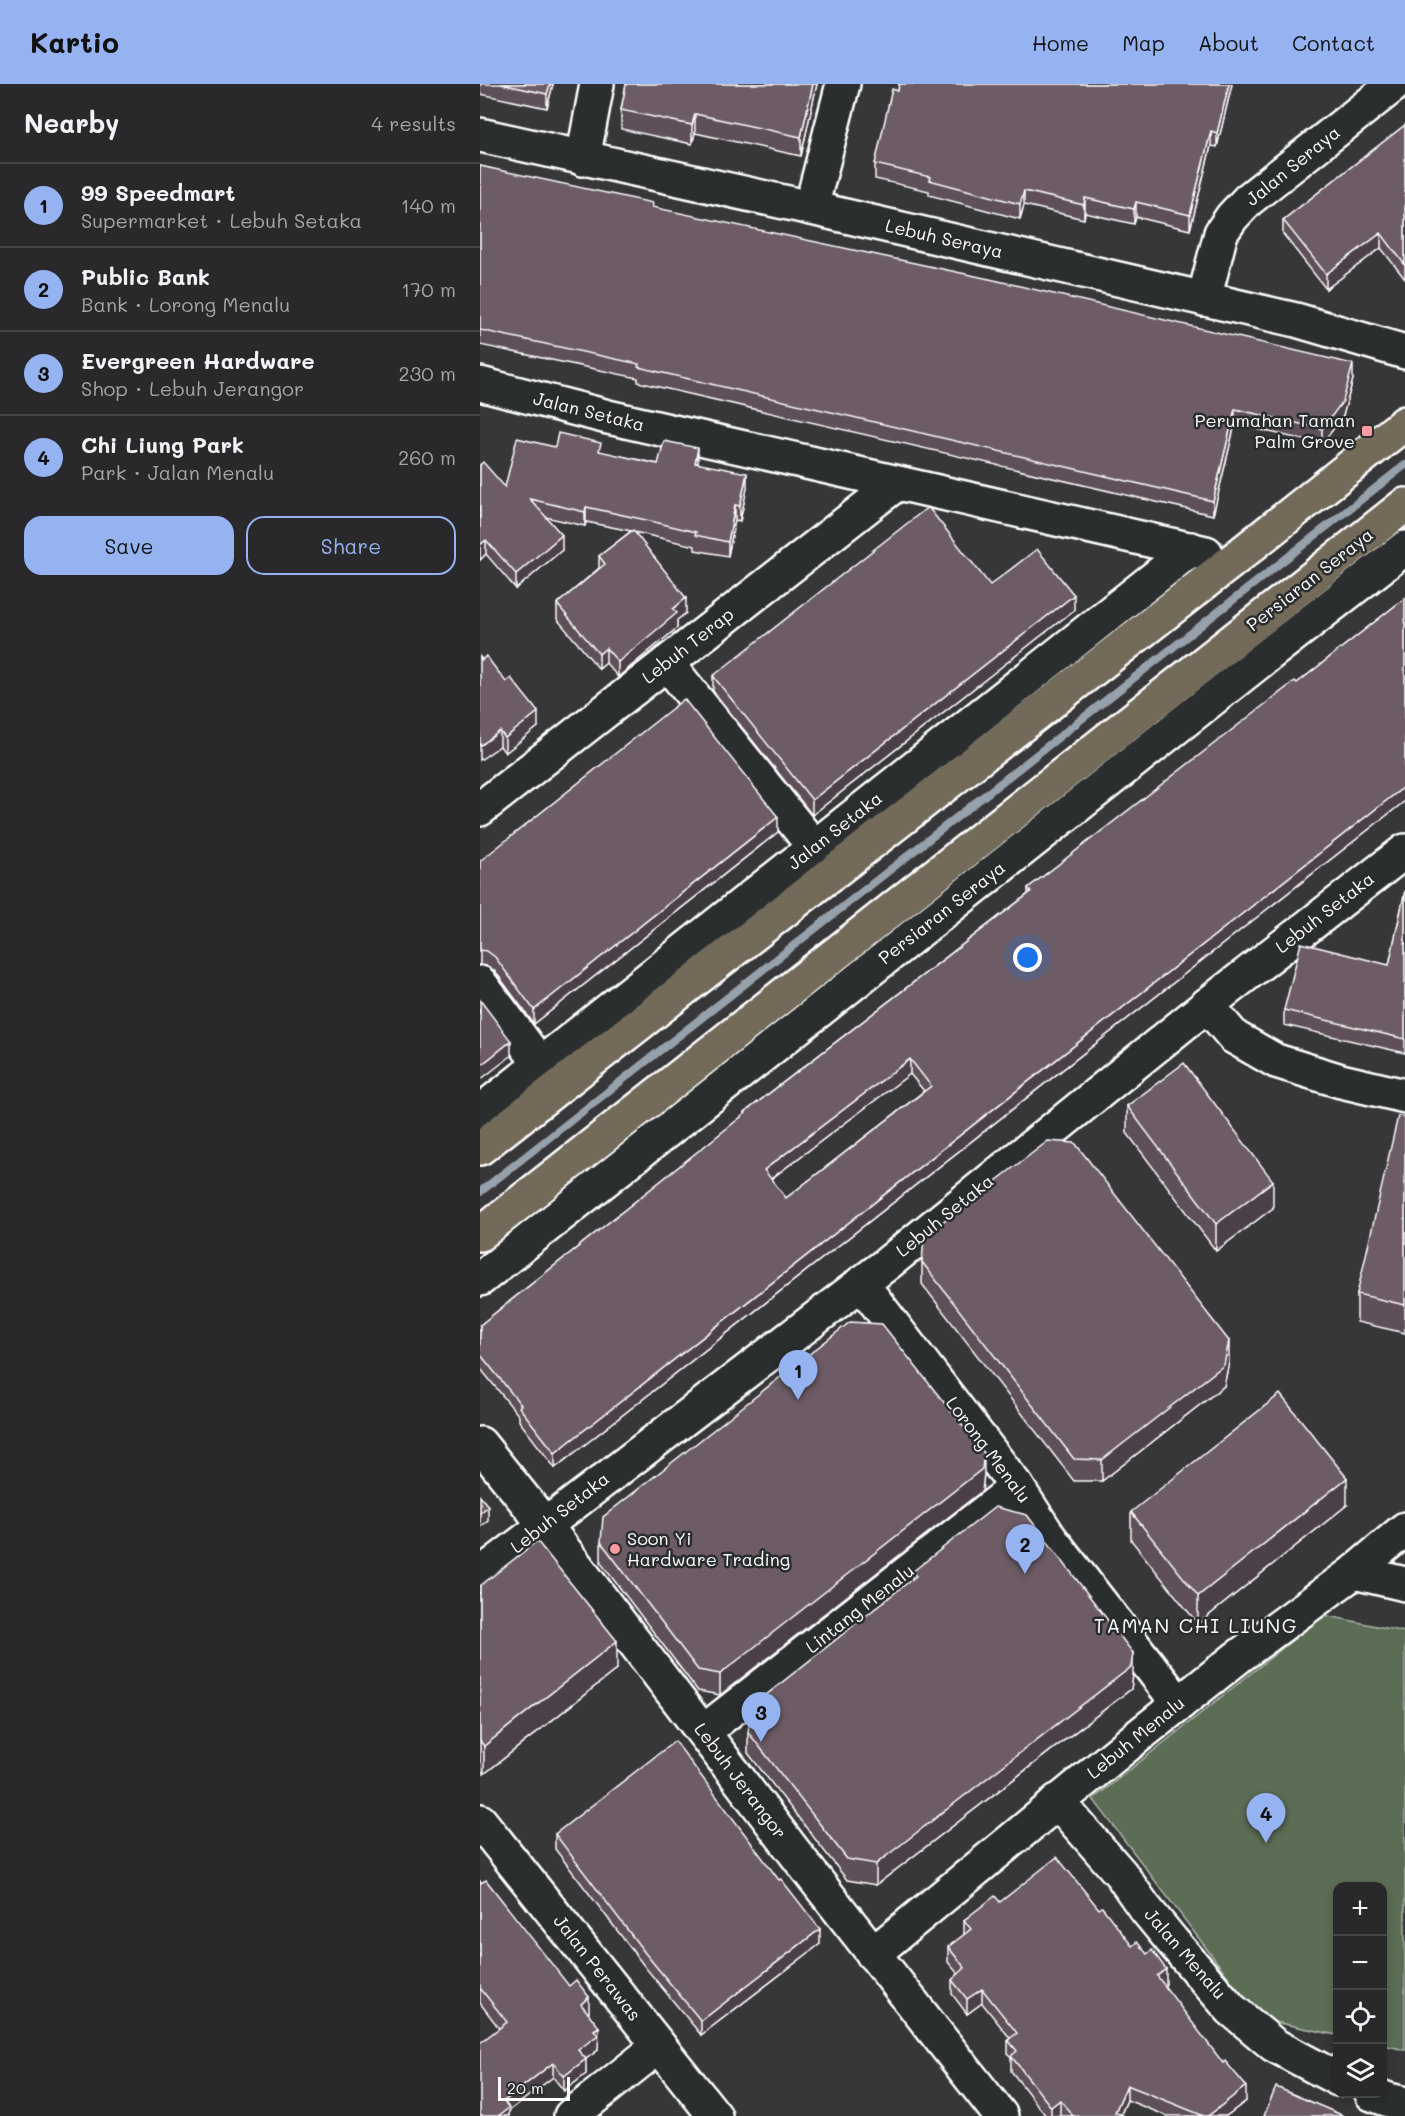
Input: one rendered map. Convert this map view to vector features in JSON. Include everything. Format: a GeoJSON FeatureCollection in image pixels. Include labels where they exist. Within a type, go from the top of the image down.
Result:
{"type":"FeatureCollection","features":[{"type":"Feature","properties":{"kind":"main road"},"geometry":{"type":"LineString","coordinates":[[480,1148],[1232,561],[1405,423]]}},
{"type":"Feature","properties":{"kind":"main road","name":"Persiaran Seraya"},"geometry":{"type":"LineString","coordinates":[[480,1234],[1405,505]]}},
{"type":"Feature","properties":{"kind":"street"},"geometry":{"type":"LineString","coordinates":[[584,159],[597,84]]}},
{"type":"Feature","properties":{"kind":"street"},"geometry":{"type":"LineString","coordinates":[[811,208],[843,84]]}},
{"type":"Feature","properties":{"kind":"street","name":"Jalan Seraya"},"geometry":{"type":"LineString","coordinates":[[1204,299],[1221,233],[1248,200],[1395,84]]}},
{"type":"Feature","properties":{"kind":"street","name":"Lebuh Seraya"},"geometry":{"type":"LineString","coordinates":[[480,135],[811,208],[1296,320],[1405,352]]}},
{"type":"Feature","properties":{"kind":"street","name":"Jalan Setaka"},"geometry":{"type":"LineString","coordinates":[[485,391],[1191,549],[1232,561]]}},
{"type":"Feature","properties":{"kind":"street","name":"Lebuh Terap"},"geometry":{"type":"LineString","coordinates":[[480,809],[896,484]]}},
{"type":"Feature","properties":{"kind":"street","name":"Persiaran Seraya"},"geometry":{"type":"LineString","coordinates":[[480,1279],[1250,668],[1405,548]]}},
{"type":"Feature","properties":{"kind":"street","name":"Jalan Setaka"},"geometry":{"type":"LineString","coordinates":[[480,1112],[1191,549]]}},
{"type":"Feature","properties":{"kind":"street"},"geometry":{"type":"LineString","coordinates":[[667,663],[814,848]]}},
{"type":"Feature","properties":{"kind":"street","name":"Lebuh Setaka"},"geometry":{"type":"LineString","coordinates":[[480,1575],[861,1283],[1207,1005],[1405,850]]}},
{"type":"Feature","properties":{"kind":"street"},"geometry":{"type":"LineString","coordinates":[[480,984],[541,1065]]}},
{"type":"Feature","properties":{"kind":"street"},"geometry":{"type":"LineString","coordinates":[[1207,1005],[1234,1037],[1276,1061],[1341,1081],[1405,1095]]}},
{"type":"Feature","properties":{"kind":"street","name":"Lorong Menalu"},"geometry":{"type":"LineString","coordinates":[[861,1283],[1017,1487],[1050,1538],[1179,1704]]}},
{"type":"Feature","properties":{"kind":"street","name":"Lebuh Jerangor"},"geometry":{"type":"LineString","coordinates":[[480,1444],[545,1525],[873,1954],[985,2111]]}},
{"type":"Feature","properties":{"kind":"street","name":"Lintang Menalu"},"geometry":{"type":"LineString","coordinates":[[703,1732],[1017,1487]]}},
{"type":"Feature","properties":{"kind":"street","name":"Lebuh Menalu"},"geometry":{"type":"LineString","coordinates":[[873,1954],[1057,1801],[1238,1657],[1354,1572],[1405,1529]]}},
{"type":"Feature","properties":{"kind":"street"},"geometry":{"type":"LineString","coordinates":[[1354,1572],[1405,1584]]}},
{"type":"Feature","properties":{"kind":"street","name":"Jalan Menalu"},"geometry":{"type":"LineString","coordinates":[[1057,1801],[1120,1874],[1172,1941],[1231,2008],[1274,2045],[1333,2076]]}},
{"type":"Feature","properties":{"kind":"street","name":"Jalan Perawas"},"geometry":{"type":"LineString","coordinates":[[480,1821],[715,2116]]}},
{"type":"Feature","properties":{"kind":"street"},"geometry":{"type":"LineString","coordinates":[[570,2116],[659,2046]]}},
{"type":"Feature","properties":{"kind":"street"},"geometry":{"type":"LineString","coordinates":[[1383,2098],[1405,2104]]}},
{"type":"Feature","properties":{"kind":"green space"},"geometry":{"type":"Polygon","coordinates":[[[1324,1615],[1405,1632],[1405,2050],[1387,2046],[1387,1882],[1333,1882],[1333,2034],[1260,2019],[1093,1799],[1324,1615]]]}},
{"type":"Feature","properties":{"kind":"building"},"geometry":{"type":"Polygon","coordinates":[[[501,84],[550,84],[547,94],[501,84]]]}},
{"type":"Feature","properties":{"kind":"building"},"geometry":{"type":"Polygon","coordinates":[[[626,84],[813,84],[801,137],[695,114],[692,125],[621,110],[626,84]]]}},
{"type":"Feature","properties":{"kind":"building"},"geometry":{"type":"Polygon","coordinates":[[[899,84],[1229,84],[1217,133],[1211,131],[1190,215],[1136,202],[1134,209],[1085,198],[1084,205],[1024,191],[1020,204],[929,180],[930,177],[875,164],[892,89],[898,91],[899,84]]]}},
{"type":"Feature","properties":{"kind":"building"},"geometry":{"type":"Polygon","coordinates":[[[1405,125],[1405,265],[1381,233],[1326,274],[1283,220],[1405,125]]]}},
{"type":"Feature","properties":{"kind":"building"},"geometry":{"type":"Polygon","coordinates":[[[480,166],[653,203],[652,207],[994,280],[1353,364],[1343,401],[1322,429],[1235,409],[1213,501],[638,367],[639,364],[480,330],[480,166]]]}},
{"type":"Feature","properties":{"kind":"building"},"geometry":{"type":"Polygon","coordinates":[[[558,433],[601,443],[599,451],[658,464],[664,441],[698,448],[695,463],[747,473],[740,506],[735,505],[728,542],[646,520],[586,507],[585,512],[530,499],[562,535],[516,574],[486,540],[480,545],[480,465],[483,462],[505,487],[517,438],[555,447],[558,433]]]}},
{"type":"Feature","properties":{"kind":"building"},"geometry":{"type":"Polygon","coordinates":[[[928,507],[990,585],[1037,549],[1074,595],[812,800],[713,676],[928,507]]]}},
{"type":"Feature","properties":{"kind":"building"},"geometry":{"type":"Polygon","coordinates":[[[633,530],[686,598],[673,609],[677,613],[618,662],[606,648],[599,654],[557,604],[605,564],[599,556],[633,530]]]}},
{"type":"Feature","properties":{"kind":"building"},"geometry":{"type":"Polygon","coordinates":[[[1405,598],[1405,786],[555,1453],[519,1407],[521,1405],[480,1354],[480,1325],[745,1112],[1031,892],[1028,888],[1295,681],[1297,683],[1405,598]],[[910,1059],[764,1170],[786,1198],[931,1086],[910,1059]]]}},
{"type":"Feature","properties":{"kind":"building"},"geometry":{"type":"Polygon","coordinates":[[[486,656],[506,682],[511,678],[538,712],[505,738],[500,731],[480,746],[480,657],[482,660],[486,656]]]}},
{"type":"Feature","properties":{"kind":"building"},"geometry":{"type":"Polygon","coordinates":[[[684,699],[778,817],[534,1010],[495,957],[487,951],[480,950],[480,861],[684,699]]]}},
{"type":"Feature","properties":{"kind":"building"},"geometry":{"type":"Polygon","coordinates":[[[1405,891],[1405,1039],[1284,1010],[1301,943],[1389,965],[1405,891]]]}},
{"type":"Feature","properties":{"kind":"building"},"geometry":{"type":"Polygon","coordinates":[[[480,1000],[511,1041],[480,1066],[480,1000]]]}},
{"type":"Feature","properties":{"kind":"building"},"geometry":{"type":"Polygon","coordinates":[[[1184,1063],[1273,1181],[1216,1224],[1127,1106],[1184,1063]]]}},
{"type":"Feature","properties":{"kind":"building"},"geometry":{"type":"Polygon","coordinates":[[[1398,1116],[1405,1117],[1405,1305],[1357,1294],[1398,1116]]]}},
{"type":"Feature","properties":{"kind":"building"},"geometry":{"type":"Polygon","coordinates":[[[1048,1141],[1075,1143],[1229,1341],[1224,1365],[1102,1460],[1074,1459],[922,1262],[924,1236],[1048,1141]]]}},
{"type":"Feature","properties":{"kind":"building"},"geometry":{"type":"Polygon","coordinates":[[[850,1322],[882,1324],[984,1453],[982,1469],[720,1674],[698,1670],[601,1542],[603,1517],[850,1322]]]}},
{"type":"Feature","properties":{"kind":"building"},"geometry":{"type":"Polygon","coordinates":[[[1280,1394],[1347,1478],[1198,1596],[1131,1512],[1280,1394]]]}},
{"type":"Feature","properties":{"kind":"building"},"geometry":{"type":"Polygon","coordinates":[[[480,1496],[488,1506],[480,1513],[480,1496]]]}},
{"type":"Feature","properties":{"kind":"building"},"geometry":{"type":"Polygon","coordinates":[[[995,1507],[1027,1515],[1133,1653],[1131,1667],[876,1864],[847,1859],[748,1732],[751,1707],[916,1576],[912,1572],[995,1507]]]}},
{"type":"Feature","properties":{"kind":"building"},"geometry":{"type":"Polygon","coordinates":[[[537,1541],[617,1641],[484,1746],[480,1741],[480,1586],[537,1541]]]}},
{"type":"Feature","properties":{"kind":"building"},"geometry":{"type":"Polygon","coordinates":[[[675,1741],[779,1880],[781,1879],[820,1929],[701,2021],[645,1953],[555,1834],[675,1741]]]}},
{"type":"Feature","properties":{"kind":"building"},"geometry":{"type":"Polygon","coordinates":[[[1057,1857],[1099,1909],[1102,1907],[1132,1946],[1137,1942],[1147,1954],[1152,1950],[1166,1969],[1157,1976],[1223,2063],[1225,2061],[1246,2086],[1208,2116],[1127,2085],[1115,2112],[1124,2116],[1073,2116],[1060,2100],[1051,2107],[1011,2056],[1017,2051],[1008,2040],[1017,2033],[982,1989],[967,1999],[952,1980],[965,1968],[948,1947],[971,1929],[964,1920],[995,1896],[1000,1902],[1057,1857]]]}},
{"type":"Feature","properties":{"kind":"building"},"geometry":{"type":"Polygon","coordinates":[[[486,1880],[569,1986],[576,1980],[589,1997],[581,2004],[599,2027],[594,2030],[598,2035],[578,2050],[586,2059],[564,2076],[553,2063],[504,2101],[509,2108],[498,2116],[480,2116],[480,2043],[507,2022],[480,1988],[480,1881],[481,1883],[486,1880]]]}},
{"type":"Feature","properties":{"kind":"building"},"geometry":{"type":"Polygon","coordinates":[[[1276,2087],[1344,2116],[1264,2116],[1276,2087]]]}},
{"type":"Feature","properties":{"kind":"waterway"},"geometry":{"type":"LineString","coordinates":[[480,1192],[1405,465]]}},
{"type":"Feature","properties":{"kind":"place","name":"Perumahan Taman Palm Grove"},"geometry":{"type":"Point","coordinates":[1367,431]}},
{"type":"Feature","properties":{"kind":"place","name":"99 Speedmart"},"geometry":{"type":"Point","coordinates":[798,1400]}},
{"type":"Feature","properties":{"kind":"place","name":"Soon Yi Hardware Trading"},"geometry":{"type":"Point","coordinates":[615,1549]}},
{"type":"Feature","properties":{"kind":"place","name":"Public Bank"},"geometry":{"type":"Point","coordinates":[1025,1574]}},
{"type":"Feature","properties":{"kind":"place","name":"Evergreen Hardware"},"geometry":{"type":"Point","coordinates":[761,1742]}},
{"type":"Feature","properties":{"kind":"place","name":"Chi Liung Park"},"geometry":{"type":"Point","coordinates":[1266,1843]}},
{"type":"Feature","properties":{"kind":"district","name":"TAMAN CHI LIUNG"},"geometry":{"type":"Point","coordinates":[1196,1626]}}]}
